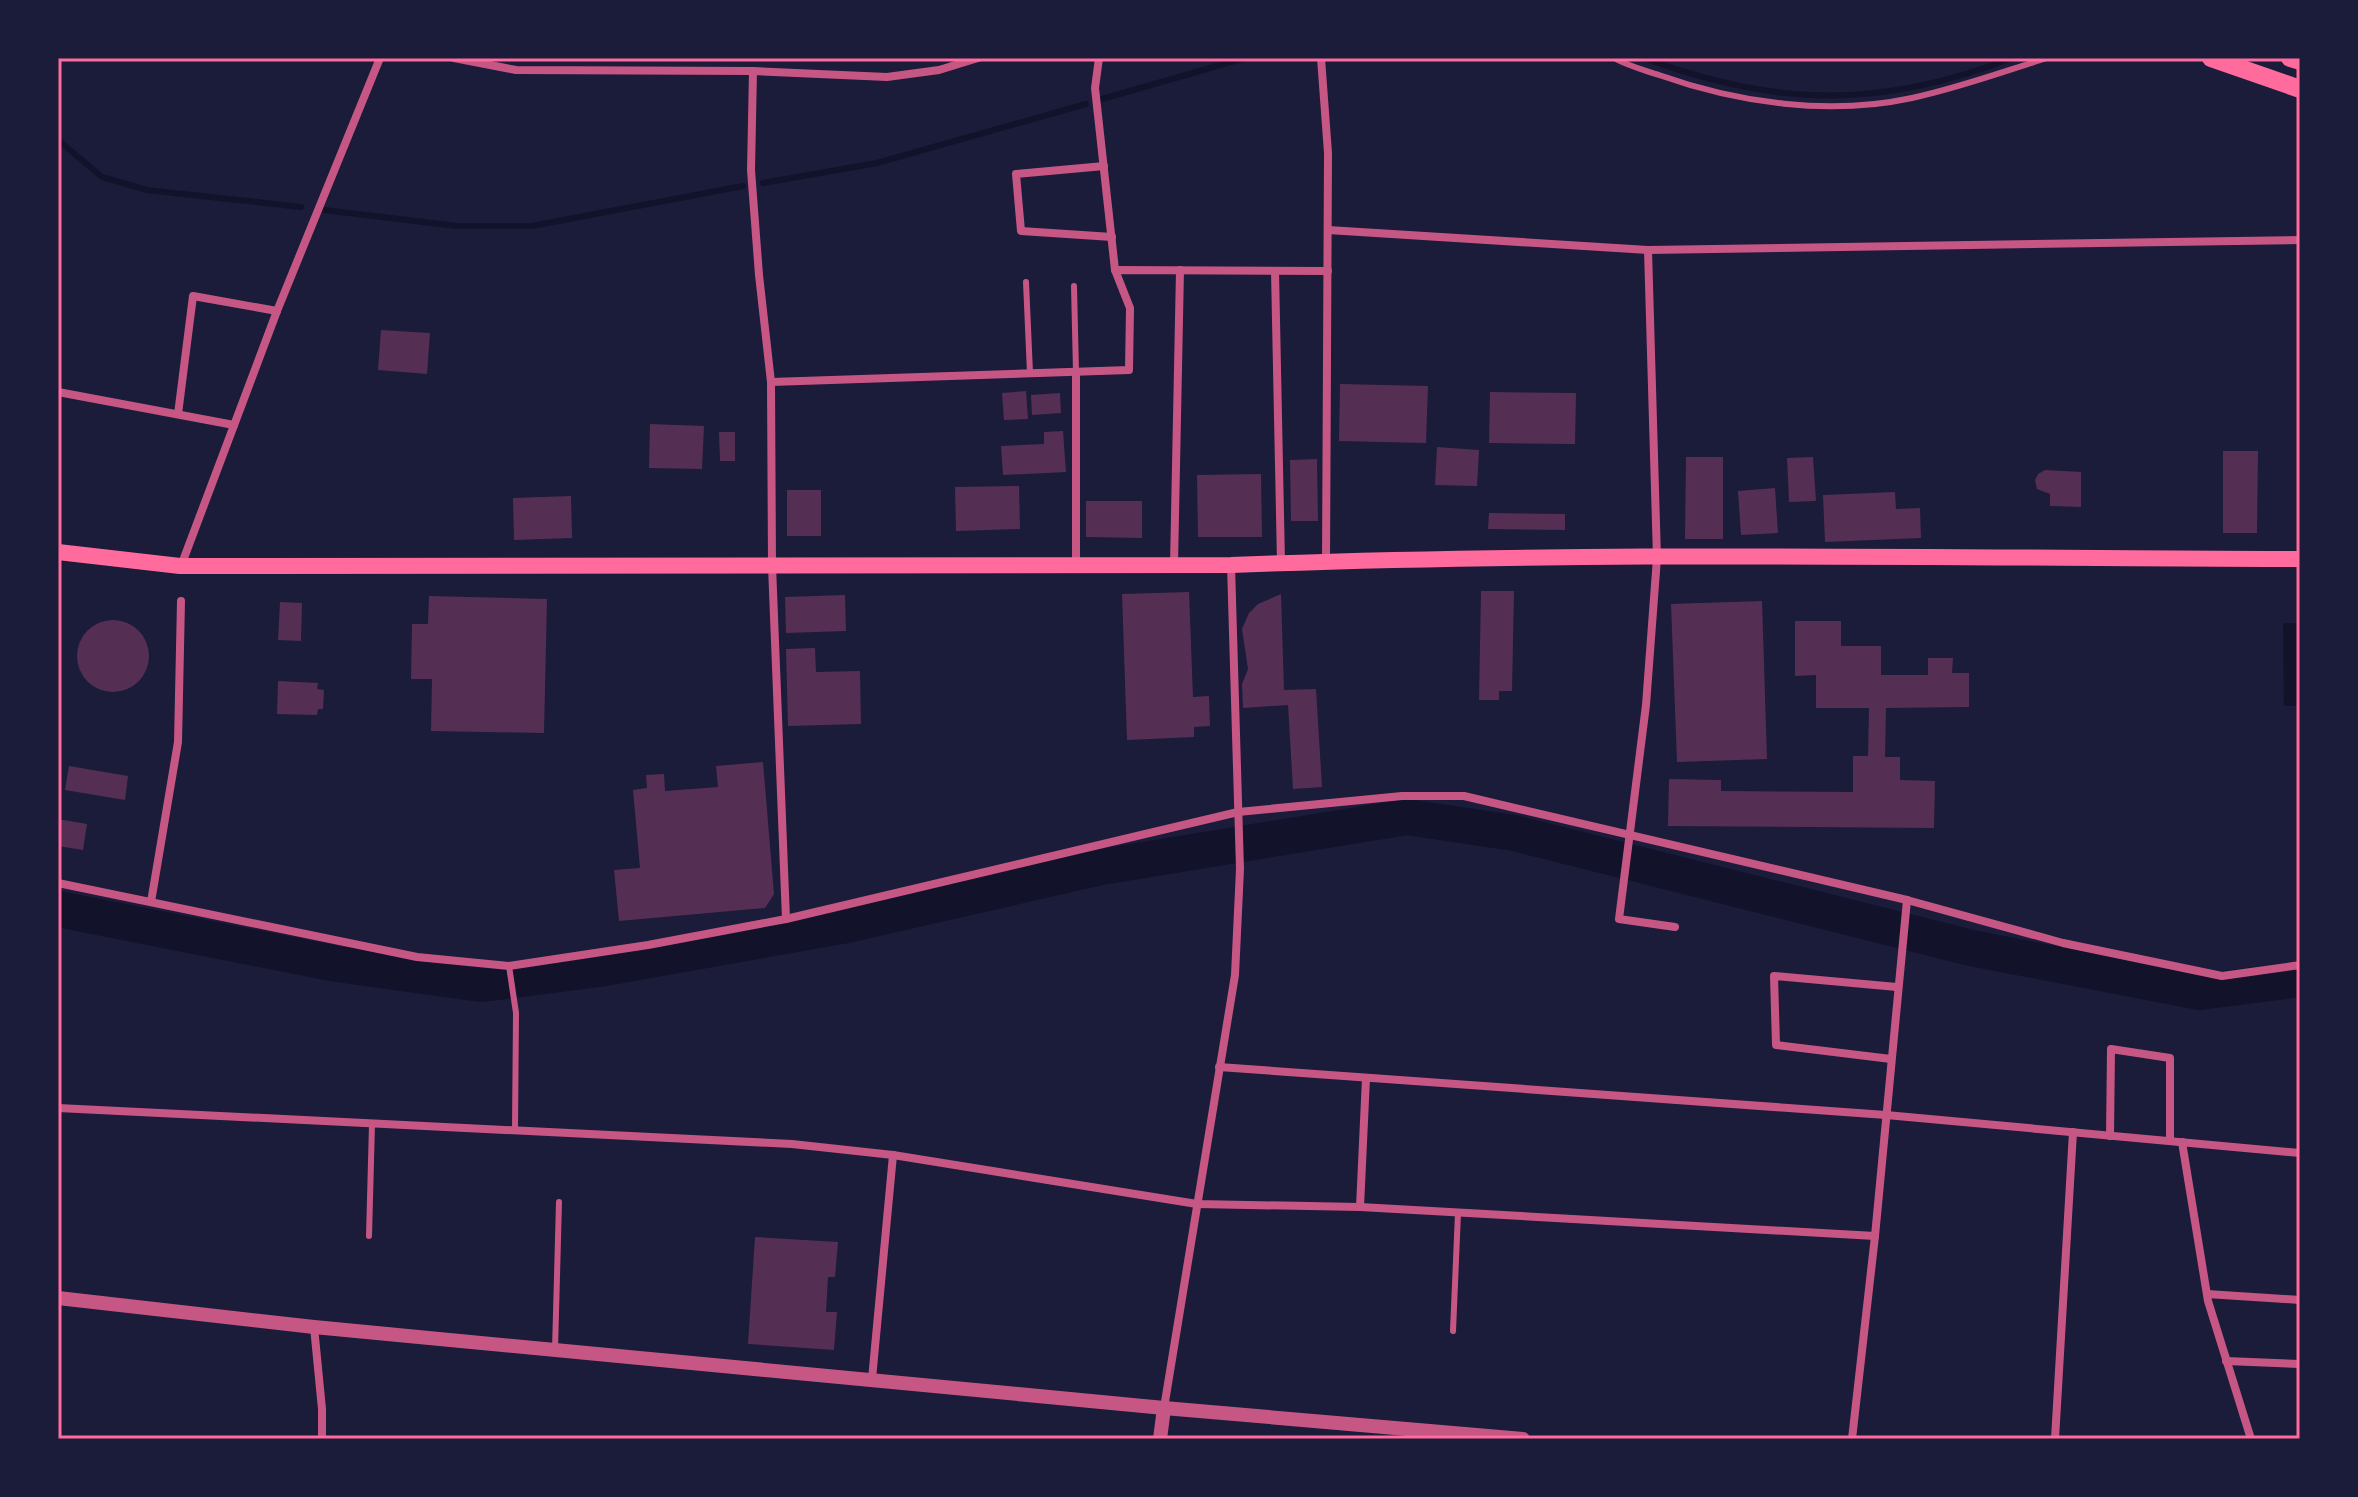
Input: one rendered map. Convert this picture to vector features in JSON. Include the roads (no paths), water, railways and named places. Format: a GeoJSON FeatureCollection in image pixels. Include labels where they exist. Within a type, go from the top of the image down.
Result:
{"type":"FeatureCollection","features":[{"type":"Feature","properties":{"kind":"highway"},"geometry":{"type":"LineString","coordinates":[[2211,58],[2300,89]]}},
{"type":"Feature","properties":{"kind":"highway"},"geometry":{"type":"LineString","coordinates":[[2290,58],[2300,61]]}},
{"type":"Feature","properties":{"kind":"main road"},"geometry":{"type":"LineString","coordinates":[[58,552],[180,566],[1076,566],[1657,558],[2300,559]]}},
{"type":"Feature","properties":{"kind":"street"},"geometry":{"type":"LineString","coordinates":[[180,566],[277,311],[380,58]]}},
{"type":"Feature","properties":{"kind":"street"},"geometry":{"type":"LineString","coordinates":[[454,58],[516,70],[753,71],[887,77],[939,70],[978,58]]}},
{"type":"Feature","properties":{"kind":"street"},"geometry":{"type":"LineString","coordinates":[[771,382],[1129,370],[1130,308],[1115,270],[1095,88],[1099,58]]}},
{"type":"Feature","properties":{"kind":"street"},"geometry":{"type":"LineString","coordinates":[[1321,58],[1328,153],[1326,562]]}},
{"type":"Feature","properties":{"kind":"street"},"geometry":{"type":"LineString","coordinates":[[753,71],[751,170],[771,382],[772,566],[786,919]]}},
{"type":"Feature","properties":{"kind":"street"},"geometry":{"type":"LineString","coordinates":[[1104,166],[1016,174],[1021,231],[1112,237]]}},
{"type":"Feature","properties":{"kind":"street"},"geometry":{"type":"LineString","coordinates":[[1328,230],[1648,250],[2300,240]]}},
{"type":"Feature","properties":{"kind":"street"},"geometry":{"type":"LineString","coordinates":[[1648,250],[1657,558],[1646,705],[1619,919],[1675,927]]}},
{"type":"Feature","properties":{"kind":"street"},"geometry":{"type":"LineString","coordinates":[[1115,270],[1328,271]]}},
{"type":"Feature","properties":{"kind":"street"},"geometry":{"type":"LineString","coordinates":[[1174,565],[1180,270]]}},
{"type":"Feature","properties":{"kind":"street"},"geometry":{"type":"LineString","coordinates":[[1275,271],[1281,563]]}},
{"type":"Feature","properties":{"kind":"street"},"geometry":{"type":"LineString","coordinates":[[178,414],[193,296],[277,311]]}},
{"type":"Feature","properties":{"kind":"street"},"geometry":{"type":"LineString","coordinates":[[1076,372],[1076,566]]}},
{"type":"Feature","properties":{"kind":"street"},"geometry":{"type":"LineString","coordinates":[[58,392],[234,425]]}},
{"type":"Feature","properties":{"kind":"street"},"geometry":{"type":"LineString","coordinates":[[1160,1439],[1235,975],[1240,869],[1231,565]]}},
{"type":"Feature","properties":{"kind":"street"},"geometry":{"type":"LineString","coordinates":[[151,902],[178,742],[181,601]]}},
{"type":"Feature","properties":{"kind":"street"},"geometry":{"type":"LineString","coordinates":[[58,883],[417,957],[509,966],[648,945],[786,919],[1238,812],[1402,796],[1464,796],[1907,900],[2063,943],[2222,976],[2300,965]]}},
{"type":"Feature","properties":{"kind":"street"},"geometry":{"type":"LineString","coordinates":[[1852,1439],[1907,900]]}},
{"type":"Feature","properties":{"kind":"street"},"geometry":{"type":"LineString","coordinates":[[1891,1059],[1776,1045],[1774,976],[1897,987]]}},
{"type":"Feature","properties":{"kind":"street"},"geometry":{"type":"LineString","coordinates":[[2110,1136],[2111,1049],[2170,1058],[2170,1141]]}},
{"type":"Feature","properties":{"kind":"street"},"geometry":{"type":"LineString","coordinates":[[1219,1067],[1886,1115],[2300,1153]]}},
{"type":"Feature","properties":{"kind":"street"},"geometry":{"type":"LineString","coordinates":[[1360,1207],[1366,1078]]}},
{"type":"Feature","properties":{"kind":"street"},"geometry":{"type":"LineString","coordinates":[[58,1108],[792,1144],[893,1155],[1197,1204],[1360,1207],[1875,1236]]}},
{"type":"Feature","properties":{"kind":"street"},"geometry":{"type":"LineString","coordinates":[[2055,1439],[2073,1132]]}},
{"type":"Feature","properties":{"kind":"street"},"geometry":{"type":"LineString","coordinates":[[2182,1142],[2207,1294],[2251,1439]]}},
{"type":"Feature","properties":{"kind":"street"},"geometry":{"type":"LineString","coordinates":[[872,1379],[893,1155]]}},
{"type":"Feature","properties":{"kind":"street"},"geometry":{"type":"LineString","coordinates":[[2207,1294],[2300,1300]]}},
{"type":"Feature","properties":{"kind":"street"},"geometry":{"type":"LineString","coordinates":[[58,1298],[314,1327],[1523,1439]]}},
{"type":"Feature","properties":{"kind":"street"},"geometry":{"type":"LineString","coordinates":[[314,1327],[322,1439]]}},
{"type":"Feature","properties":{"kind":"street"},"geometry":{"type":"LineString","coordinates":[[2226,1361],[2300,1364]]}},
{"type":"Feature","properties":{"kind":"lane"},"geometry":{"type":"LineString","coordinates":[[1614,58],[1679,82],[1732,96],[1784,104],[1852,105],[1909,99],[1947,90],[2047,58]]}},
{"type":"Feature","properties":{"kind":"lane"},"geometry":{"type":"LineString","coordinates":[[1026,282],[1030,373]]}},
{"type":"Feature","properties":{"kind":"lane"},"geometry":{"type":"LineString","coordinates":[[1074,286],[1076,372]]}},
{"type":"Feature","properties":{"kind":"lane"},"geometry":{"type":"LineString","coordinates":[[509,966],[516,1013],[515,1129]]}},
{"type":"Feature","properties":{"kind":"lane"},"geometry":{"type":"LineString","coordinates":[[369,1236],[372,1124]]}},
{"type":"Feature","properties":{"kind":"lane"},"geometry":{"type":"LineString","coordinates":[[555,1350],[559,1202]]}},
{"type":"Feature","properties":{"kind":"lane"},"geometry":{"type":"LineString","coordinates":[[1453,1331],[1458,1213]]}},
{"type":"Feature","properties":{"kind":"waterway"},"geometry":{"type":"LineString","coordinates":[[1102,99],[1245,58]]}},
{"type":"Feature","properties":{"kind":"waterway"},"geometry":{"type":"LineString","coordinates":[[1644,58],[1739,86],[1828,96],[1917,86],[1964,75],[2012,58]]}},
{"type":"Feature","properties":{"kind":"waterway"},"geometry":{"type":"LineString","coordinates":[[763,183],[877,163],[1086,104]]}},
{"type":"Feature","properties":{"kind":"waterway"},"geometry":{"type":"LineString","coordinates":[[58,140],[102,177],[147,190],[301,207]]}},
{"type":"Feature","properties":{"kind":"waterway"},"geometry":{"type":"LineString","coordinates":[[324,210],[457,226],[532,226],[743,186]]}},
{"type":"Feature","properties":{"kind":"waterway"},"geometry":{"type":"LineString","coordinates":[[58,909],[337,964],[481,984],[599,969],[847,925],[1101,867],[1407,817],[1514,833],[1971,948],[2200,992],[2300,979]]}}]}
